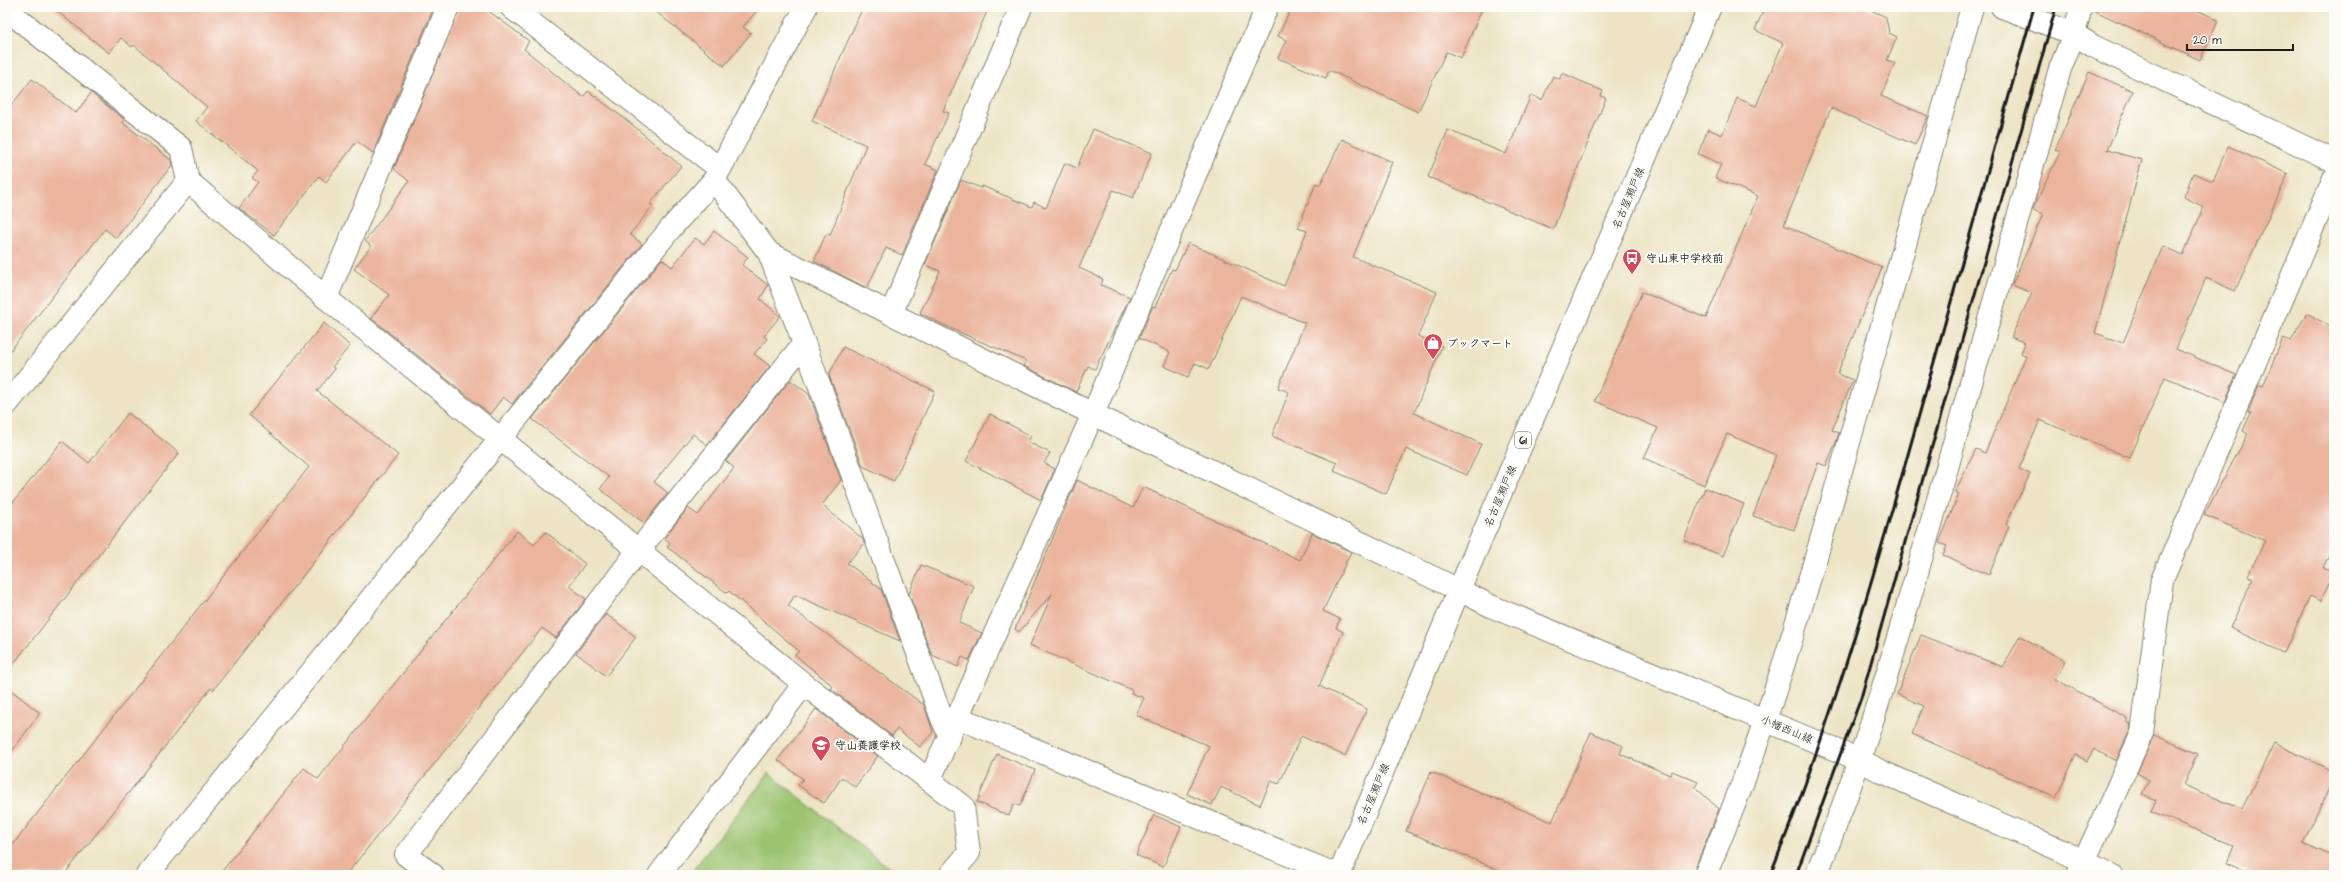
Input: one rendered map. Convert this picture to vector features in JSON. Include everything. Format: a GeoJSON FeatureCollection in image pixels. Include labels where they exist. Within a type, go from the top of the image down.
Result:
{"type":"FeatureCollection","features":[{"type":"Feature","properties":{"kind":"street"},"geometry":{"type":"LineString","coordinates":[[326,298],[448,7]]}},
{"type":"Feature","properties":{"kind":"street"},"geometry":{"type":"LineString","coordinates":[[511,7],[717,174],[768,253],[804,343],[938,709],[955,727],[1338,875]]}},
{"type":"Feature","properties":{"kind":"street"},"geometry":{"type":"LineString","coordinates":[[147,875],[671,228],[717,174],[806,7]]}},
{"type":"Feature","properties":{"kind":"street"},"geometry":{"type":"LineString","coordinates":[[891,314],[1021,7]]}},
{"type":"Feature","properties":{"kind":"street"},"geometry":{"type":"LineString","coordinates":[[930,779],[955,727],[1093,414],[1266,7]]}},
{"type":"Feature","properties":{"kind":"street","name":"名古屋瀬戸線"},"geometry":{"type":"LineString","coordinates":[[1338,875],[1710,7]]}},
{"type":"Feature","properties":{"kind":"street"},"geometry":{"type":"LineString","coordinates":[[1705,875],[1722,835],[1765,720],[1823,533],[1972,7]]}},
{"type":"Feature","properties":{"kind":"street"},"geometry":{"type":"LineString","coordinates":[[2002,7],[2074,34],[2093,46],[2334,161]]}},
{"type":"Feature","properties":{"kind":"street"},"geometry":{"type":"LineString","coordinates":[[1816,875],[1860,760],[1904,620],[2060,69],[2074,34],[2081,7]]}},
{"type":"Feature","properties":{"kind":"street"},"geometry":{"type":"LineString","coordinates":[[7,10],[181,148],[188,180],[326,298],[502,438],[638,551],[804,684],[930,779],[963,806],[969,853],[950,875]]}},
{"type":"Feature","properties":{"kind":"street"},"geometry":{"type":"LineString","coordinates":[[2082,869],[2142,733],[2162,580],[2334,178]]}},
{"type":"Feature","properties":{"kind":"street"},"geometry":{"type":"LineString","coordinates":[[9,396],[188,180]]}},
{"type":"Feature","properties":{"kind":"street","name":"小幡西山線"},"geometry":{"type":"LineString","coordinates":[[768,253],[1093,414],[1492,607],[1860,760],[2082,869],[2112,875]]}},
{"type":"Feature","properties":{"kind":"street"},"geometry":{"type":"LineString","coordinates":[[433,875],[406,855],[638,551],[804,343]]}},
{"type":"Feature","properties":{"kind":"street"},"geometry":{"type":"LineString","coordinates":[[659,875],[804,684]]}},
{"type":"Feature","properties":{"kind":"green space"},"geometry":{"type":"Polygon","coordinates":[[[769,773],[898,875],[689,875],[769,773]]]}},
{"type":"Feature","properties":{"kind":"building"},"geometry":{"type":"Polygon","coordinates":[[[52,7],[434,7],[373,153],[357,141],[326,182],[319,176],[274,235],[239,208],[258,182],[252,178],[258,171],[196,121],[207,107],[134,45],[132,47],[121,38],[109,53],[52,7]]]}},
{"type":"Feature","properties":{"kind":"building"},"geometry":{"type":"Polygon","coordinates":[[[460,7],[483,7],[529,41],[524,49],[583,97],[588,91],[629,122],[681,166],[650,204],[653,206],[630,234],[642,244],[512,404],[503,397],[490,414],[371,318],[389,295],[354,269],[371,246],[365,241],[409,181],[394,169],[460,7]]]}},
{"type":"Feature","properties":{"kind":"building"},"geometry":{"type":"Polygon","coordinates":[[[650,7],[760,7],[743,27],[751,33],[724,66],[650,7]]]}},
{"type":"Feature","properties":{"kind":"building"},"geometry":{"type":"Polygon","coordinates":[[[863,7],[989,7],[943,111],[949,113],[925,164],[938,170],[902,255],[886,248],[867,288],[814,261],[826,234],[830,235],[866,145],[812,121],[863,7]]]}},
{"type":"Feature","properties":{"kind":"building"},"geometry":{"type":"Polygon","coordinates":[[[1292,7],[1483,7],[1461,58],[1446,52],[1418,112],[1329,70],[1326,78],[1278,58],[1286,40],[1278,36],[1292,7]]]}},
{"type":"Feature","properties":{"kind":"building"},"geometry":{"type":"Polygon","coordinates":[[[1765,7],[1864,7],[1886,17],[1889,33],[1897,37],[1887,60],[1895,63],[1881,96],[1928,116],[1915,145],[1831,108],[1784,225],[1882,268],[1837,374],[1853,380],[1832,430],[1839,433],[1836,442],[1826,466],[1818,463],[1794,530],[1753,516],[1776,455],[1727,434],[1704,485],[1644,458],[1658,428],[1595,401],[1642,292],[1706,318],[1758,196],[1715,178],[1721,164],[1698,154],[1708,129],[1722,135],[1737,98],[1756,106],[1783,43],[1755,30],[1765,7]]]}},
{"type":"Feature","properties":{"kind":"building"},"geometry":{"type":"Polygon","coordinates":[[[2093,7],[2191,7],[2218,20],[2200,60],[2093,10],[2093,7]]]}},
{"type":"Feature","properties":{"kind":"building"},"geometry":{"type":"Polygon","coordinates":[[[2089,72],[2133,91],[2107,150],[2142,160],[2095,333],[2123,343],[2163,246],[2183,255],[2204,207],[2184,197],[2193,173],[2213,181],[2228,146],[2288,174],[2235,291],[2206,278],[2176,349],[2236,375],[2225,402],[2165,377],[2130,458],[2040,420],[2019,469],[2030,474],[2006,524],[2009,526],[1989,575],[1943,555],[1947,546],[1939,543],[1959,494],[1955,492],[1976,449],[1985,453],[2026,356],[2021,353],[2025,343],[2011,337],[2032,293],[2012,285],[2043,214],[2033,210],[2034,207],[2060,152],[2055,150],[2089,72]]]}},
{"type":"Feature","properties":{"kind":"building"},"geometry":{"type":"Polygon","coordinates":[[[1562,73],[1603,91],[1601,96],[1606,98],[1553,229],[1428,177],[1448,130],[1506,154],[1531,95],[1542,100],[1553,76],[1560,79],[1562,73]]]}},
{"type":"Feature","properties":{"kind":"building"},"geometry":{"type":"Polygon","coordinates":[[[32,79],[76,113],[91,93],[125,120],[123,123],[171,160],[172,165],[116,238],[105,229],[7,355],[7,111],[32,79]]]}},
{"type":"Feature","properties":{"kind":"building"},"geometry":{"type":"Polygon","coordinates":[[[1093,129],[1152,153],[1133,198],[1113,190],[1079,268],[1103,279],[1101,285],[1130,297],[1095,369],[1088,366],[1076,392],[1024,366],[1026,361],[952,329],[920,313],[940,271],[925,265],[961,180],[981,188],[982,186],[1032,207],[1034,202],[1046,208],[1065,163],[1077,168],[1093,129]]]}},
{"type":"Feature","properties":{"kind":"building"},"geometry":{"type":"Polygon","coordinates":[[[1342,139],[1392,162],[1353,257],[1437,292],[1418,336],[1442,346],[1414,413],[1481,444],[1467,475],[1406,449],[1386,494],[1334,471],[1337,463],[1272,436],[1289,392],[1278,388],[1305,323],[1241,296],[1209,369],[1195,363],[1188,377],[1164,366],[1170,352],[1139,338],[1172,269],[1175,270],[1188,243],[1284,286],[1307,231],[1298,228],[1316,183],[1320,185],[1342,139]]]}},
{"type":"Feature","properties":{"kind":"building"},"geometry":{"type":"Polygon","coordinates":[[[714,231],[748,257],[742,265],[768,285],[760,299],[780,316],[764,336],[767,339],[754,354],[770,366],[707,445],[693,434],[654,482],[668,493],[644,523],[600,489],[609,477],[532,419],[662,259],[672,267],[695,238],[704,244],[714,231]]]}},
{"type":"Feature","properties":{"kind":"building"},"geometry":{"type":"Polygon","coordinates":[[[2307,313],[2334,329],[2334,543],[2323,568],[2334,573],[2321,601],[2310,596],[2284,653],[2230,628],[2253,578],[2248,575],[2265,541],[2204,515],[2248,434],[2243,431],[2251,413],[2248,412],[2259,385],[2263,386],[2283,338],[2291,341],[2307,313]]]}},
{"type":"Feature","properties":{"kind":"building"},"geometry":{"type":"Polygon","coordinates":[[[324,323],[350,346],[332,367],[335,369],[317,391],[398,455],[213,690],[211,688],[64,875],[7,875],[7,852],[309,467],[249,415],[324,323]]]}},
{"type":"Feature","properties":{"kind":"building"},"geometry":{"type":"Polygon","coordinates":[[[843,347],[935,391],[894,481],[863,466],[829,375],[843,347]]]}},
{"type":"Feature","properties":{"kind":"building"},"geometry":{"type":"Polygon","coordinates":[[[790,380],[809,394],[841,480],[822,505],[863,539],[864,544],[847,563],[881,589],[900,641],[795,595],[788,606],[924,705],[933,732],[920,747],[897,729],[892,736],[831,689],[833,686],[795,655],[799,651],[729,591],[727,593],[667,547],[670,543],[664,538],[688,508],[698,515],[734,468],[726,461],[790,380]]]}},
{"type":"Feature","properties":{"kind":"building"},"geometry":{"type":"Polygon","coordinates":[[[128,413],[179,453],[7,672],[7,510],[62,441],[89,463],[128,413]]]}},
{"type":"Feature","properties":{"kind":"building"},"geometry":{"type":"Polygon","coordinates":[[[990,414],[1031,436],[1028,442],[1050,453],[1044,463],[1055,469],[1041,500],[966,461],[990,414]]]}},
{"type":"Feature","properties":{"kind":"building"},"geometry":{"type":"Polygon","coordinates":[[[1077,480],[1133,508],[1143,487],[1300,560],[1312,533],[1351,552],[1323,611],[1340,619],[1336,628],[1343,632],[1319,686],[1367,709],[1345,756],[1301,736],[1279,784],[1271,781],[1260,805],[1221,787],[1212,805],[1187,794],[1209,746],[1136,715],[1144,698],[1131,693],[1132,690],[1030,645],[1052,594],[1019,632],[1015,629],[1077,480]]]}},
{"type":"Feature","properties":{"kind":"building"},"geometry":{"type":"Polygon","coordinates":[[[1705,488],[1744,504],[1723,556],[1684,540],[1705,488]]]}},
{"type":"Feature","properties":{"kind":"building"},"geometry":{"type":"Polygon","coordinates":[[[517,531],[534,545],[546,532],[585,564],[569,586],[586,599],[556,638],[542,628],[346,875],[219,875],[304,768],[318,779],[517,531]]]}},
{"type":"Feature","properties":{"kind":"building"},"geometry":{"type":"Polygon","coordinates":[[[921,565],[974,586],[959,623],[982,633],[969,660],[962,657],[958,667],[932,655],[909,594],[921,565]]]}},
{"type":"Feature","properties":{"kind":"building"},"geometry":{"type":"Polygon","coordinates":[[[606,614],[636,637],[606,676],[576,653],[606,614]]]}},
{"type":"Feature","properties":{"kind":"building"},"geometry":{"type":"Polygon","coordinates":[[[1921,635],[2003,667],[2020,636],[2065,661],[2055,679],[2127,718],[2127,723],[2131,724],[2130,730],[2116,761],[2094,749],[2087,761],[2076,755],[2056,798],[1912,734],[1924,706],[1897,694],[1921,635]]]}},
{"type":"Feature","properties":{"kind":"building"},"geometry":{"type":"Polygon","coordinates":[[[7,687],[40,713],[7,758],[7,687]]]}},
{"type":"Feature","properties":{"kind":"building"},"geometry":{"type":"Polygon","coordinates":[[[816,709],[878,756],[855,787],[842,777],[824,803],[798,785],[803,779],[778,760],[816,709]]]}},
{"type":"Feature","properties":{"kind":"building"},"geometry":{"type":"Polygon","coordinates":[[[1591,732],[1623,746],[1620,754],[1670,775],[1672,771],[1698,782],[1695,787],[1719,809],[1692,875],[1511,875],[1406,831],[1431,772],[1552,822],[1591,732]]]}},
{"type":"Feature","properties":{"kind":"building"},"geometry":{"type":"Polygon","coordinates":[[[2154,735],[2198,754],[2184,785],[2242,809],[2274,743],[2334,772],[2334,778],[2303,843],[2334,857],[2334,875],[2255,875],[2227,863],[2234,846],[2151,811],[2156,800],[2142,794],[2149,780],[2137,773],[2154,735]]]}},
{"type":"Feature","properties":{"kind":"building"},"geometry":{"type":"Polygon","coordinates":[[[997,754],[1035,770],[1020,806],[1014,804],[1009,816],[977,802],[997,754]]]}},
{"type":"Feature","properties":{"kind":"building"},"geometry":{"type":"Polygon","coordinates":[[[1154,815],[1181,827],[1163,867],[1136,855],[1154,815]]]}},
{"type":"Feature","properties":{"kind":"railway"},"geometry":{"type":"LineString","coordinates":[[1770,875],[1811,767],[1866,601],[2034,7]]}},
{"type":"Feature","properties":{"kind":"railway"},"geometry":{"type":"LineString","coordinates":[[1796,875],[1861,698],[2056,7]]}},
{"type":"Feature","properties":{"kind":"place","name":"守山東中学校前"},"geometry":{"type":"Point","coordinates":[1632,275]}},
{"type":"Feature","properties":{"kind":"place","name":"ブックマート"},"geometry":{"type":"Point","coordinates":[1433,360]}},
{"type":"Feature","properties":{"kind":"place","name":"守山養護学校"},"geometry":{"type":"Point","coordinates":[821,762]}}]}
